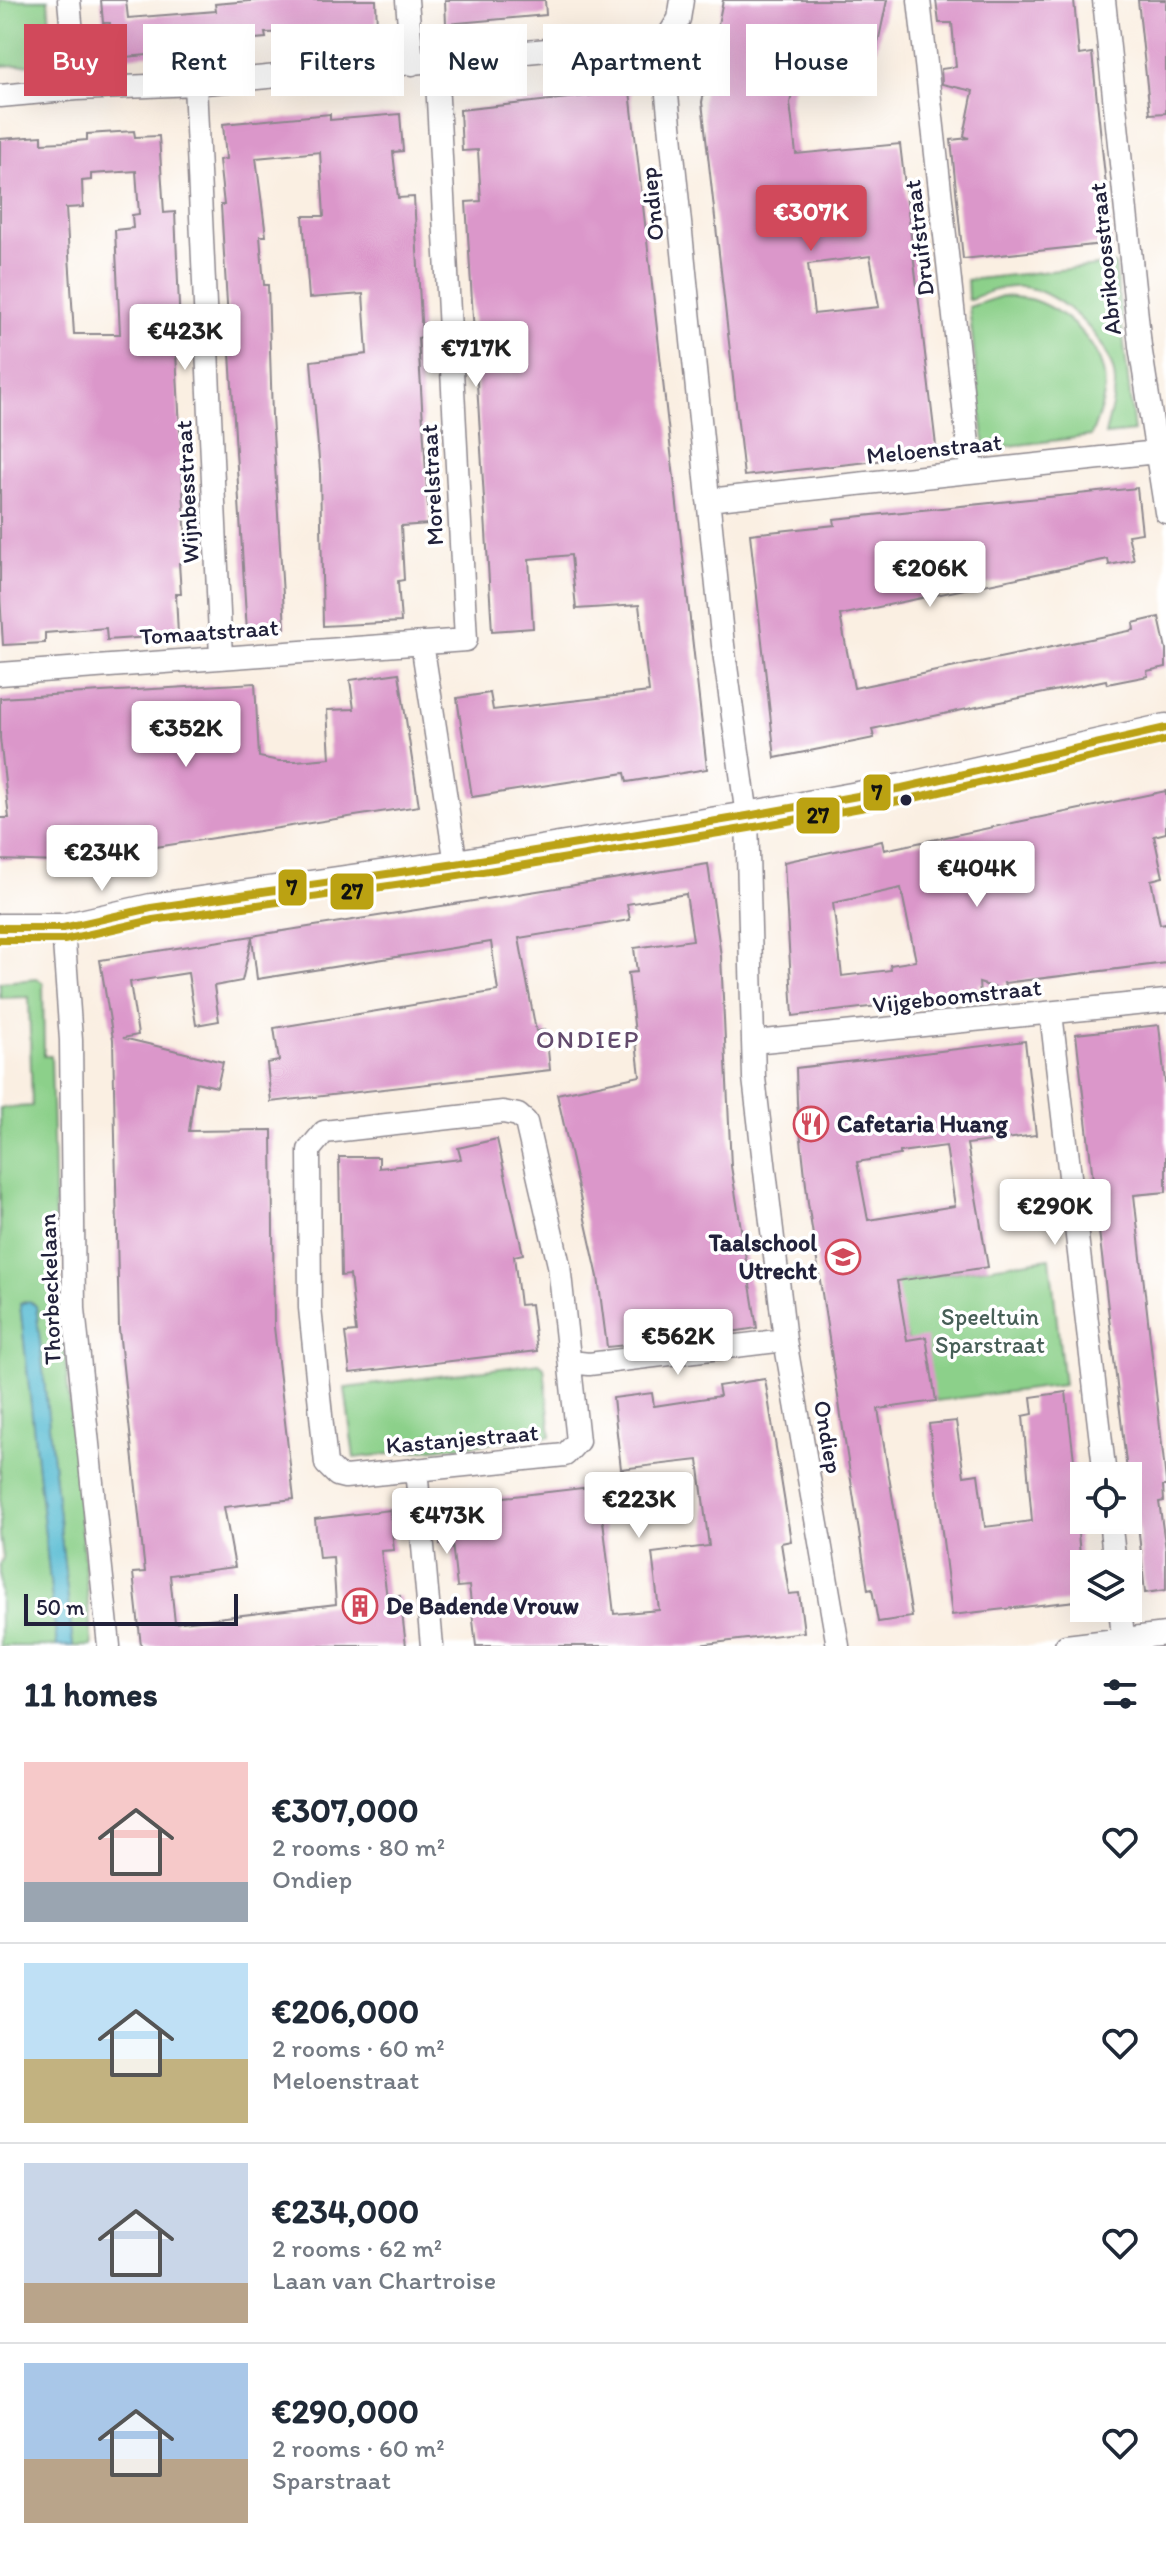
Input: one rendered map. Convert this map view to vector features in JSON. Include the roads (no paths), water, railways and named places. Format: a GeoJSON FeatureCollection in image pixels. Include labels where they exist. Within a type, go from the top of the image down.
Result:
{"type":"FeatureCollection","features":[{"type":"Feature","properties":{"kind":"street"},"geometry":{"type":"LineString","coordinates":[[69,0],[71,24]]}},
{"type":"Feature","properties":{"kind":"street"},"geometry":{"type":"LineString","coordinates":[[407,0],[412,64]]}},
{"type":"Feature","properties":{"kind":"street"},"geometry":{"type":"LineString","coordinates":[[676,24],[682,0]]}},
{"type":"Feature","properties":{"kind":"street","name":"Druifstraat"},"geometry":{"type":"LineString","coordinates":[[919,0],[971,471]]}},
{"type":"Feature","properties":{"kind":"street","name":"Abrikoosstraat"},"geometry":{"type":"LineString","coordinates":[[1104,0],[1140,346],[1161,452],[1166,512]]}},
{"type":"Feature","properties":{"kind":"street"},"geometry":{"type":"LineString","coordinates":[[255,78],[420,63]]}},
{"type":"Feature","properties":{"kind":"street"},"geometry":{"type":"LineString","coordinates":[[0,96],[24,94]]}},
{"type":"Feature","properties":{"kind":"street","name":"Wijnbesstraat"},"geometry":{"type":"LineString","coordinates":[[196,96],[221,657]]}},
{"type":"Feature","properties":{"kind":"street","name":"Morelstraat"},"geometry":{"type":"LineString","coordinates":[[422,643],[466,640],[438,96]]}},
{"type":"Feature","properties":{"kind":"street","name":"Ondiep"},"geometry":{"type":"LineString","coordinates":[[667,96],[723,645],[747,816],[754,1078],[785,1340],[838,1646]]}},
{"type":"Feature","properties":{"kind":"street","name":"Meloenstraat"},"geometry":{"type":"LineString","coordinates":[[708,500],[1161,452]]}},
{"type":"Feature","properties":{"kind":"street"},"geometry":{"type":"LineString","coordinates":[[422,643],[456,864]]}},
{"type":"Feature","properties":{"kind":"street","name":"Tomaatstraat"},"geometry":{"type":"LineString","coordinates":[[0,674],[422,643]]}},
{"type":"Feature","properties":{"kind":"street"},"geometry":{"type":"LineString","coordinates":[[0,928],[63,928],[151,908],[456,864],[747,816],[902,788],[1166,728]]}},
{"type":"Feature","properties":{"kind":"street","name":"Thorbeckelaan"},"geometry":{"type":"LineString","coordinates":[[63,928],[71,1040],[74,1309],[109,1646]]}},
{"type":"Feature","properties":{"kind":"street","name":"Vijgeboomstraat"},"geometry":{"type":"LineString","coordinates":[[753,1042],[1166,1001]]}},
{"type":"Feature","properties":{"kind":"street"},"geometry":{"type":"LineString","coordinates":[[1051,1013],[1103,1462]]}},
{"type":"Feature","properties":{"kind":"street","name":"Kastanjestraat"},"geometry":{"type":"LineString","coordinates":[[503,1112],[518,1115],[526,1122],[559,1265],[571,1362],[578,1441],[565,1455],[345,1477],[337,1475],[326,1464],[310,1308],[309,1150],[324,1132],[503,1112]]}},
{"type":"Feature","properties":{"kind":"street"},"geometry":{"type":"LineString","coordinates":[[571,1362],[589,1364],[785,1340]]}},
{"type":"Feature","properties":{"kind":"street"},"geometry":{"type":"LineString","coordinates":[[416,1469],[432,1646]]}},
{"type":"Feature","properties":{"kind":"street"},"geometry":{"type":"LineString","coordinates":[[1122,1622],[1124,1642]]}},
{"type":"Feature","properties":{"kind":"street"},"geometry":{"type":"LineString","coordinates":[[1066,1646],[1124,1642],[1166,1634]]}},
{"type":"Feature","properties":{"kind":"water"},"geometry":{"type":"Polygon","coordinates":[[[29,1301],[36,1306],[73,1646],[57,1646],[20,1304],[29,1301]]]}},
{"type":"Feature","properties":{"kind":"place","name":"Cafetaria Huang"},"geometry":{"type":"Point","coordinates":[811,1124]}},
{"type":"Feature","properties":{"kind":"place","name":"Taalschool Utrecht"},"geometry":{"type":"Point","coordinates":[843,1257]}},
{"type":"Feature","properties":{"kind":"place","name":"De Badende Vrouw"},"geometry":{"type":"Point","coordinates":[360,1606]}},
{"type":"Feature","properties":{"kind":"district","name":"ONDIEP"},"geometry":{"type":"Point","coordinates":[588,1039]}},
{"type":"Feature","properties":{"kind":"park label","name":"Speeltuin Sparstraat"},"geometry":{"type":"Point","coordinates":[990,1331]}}]}
